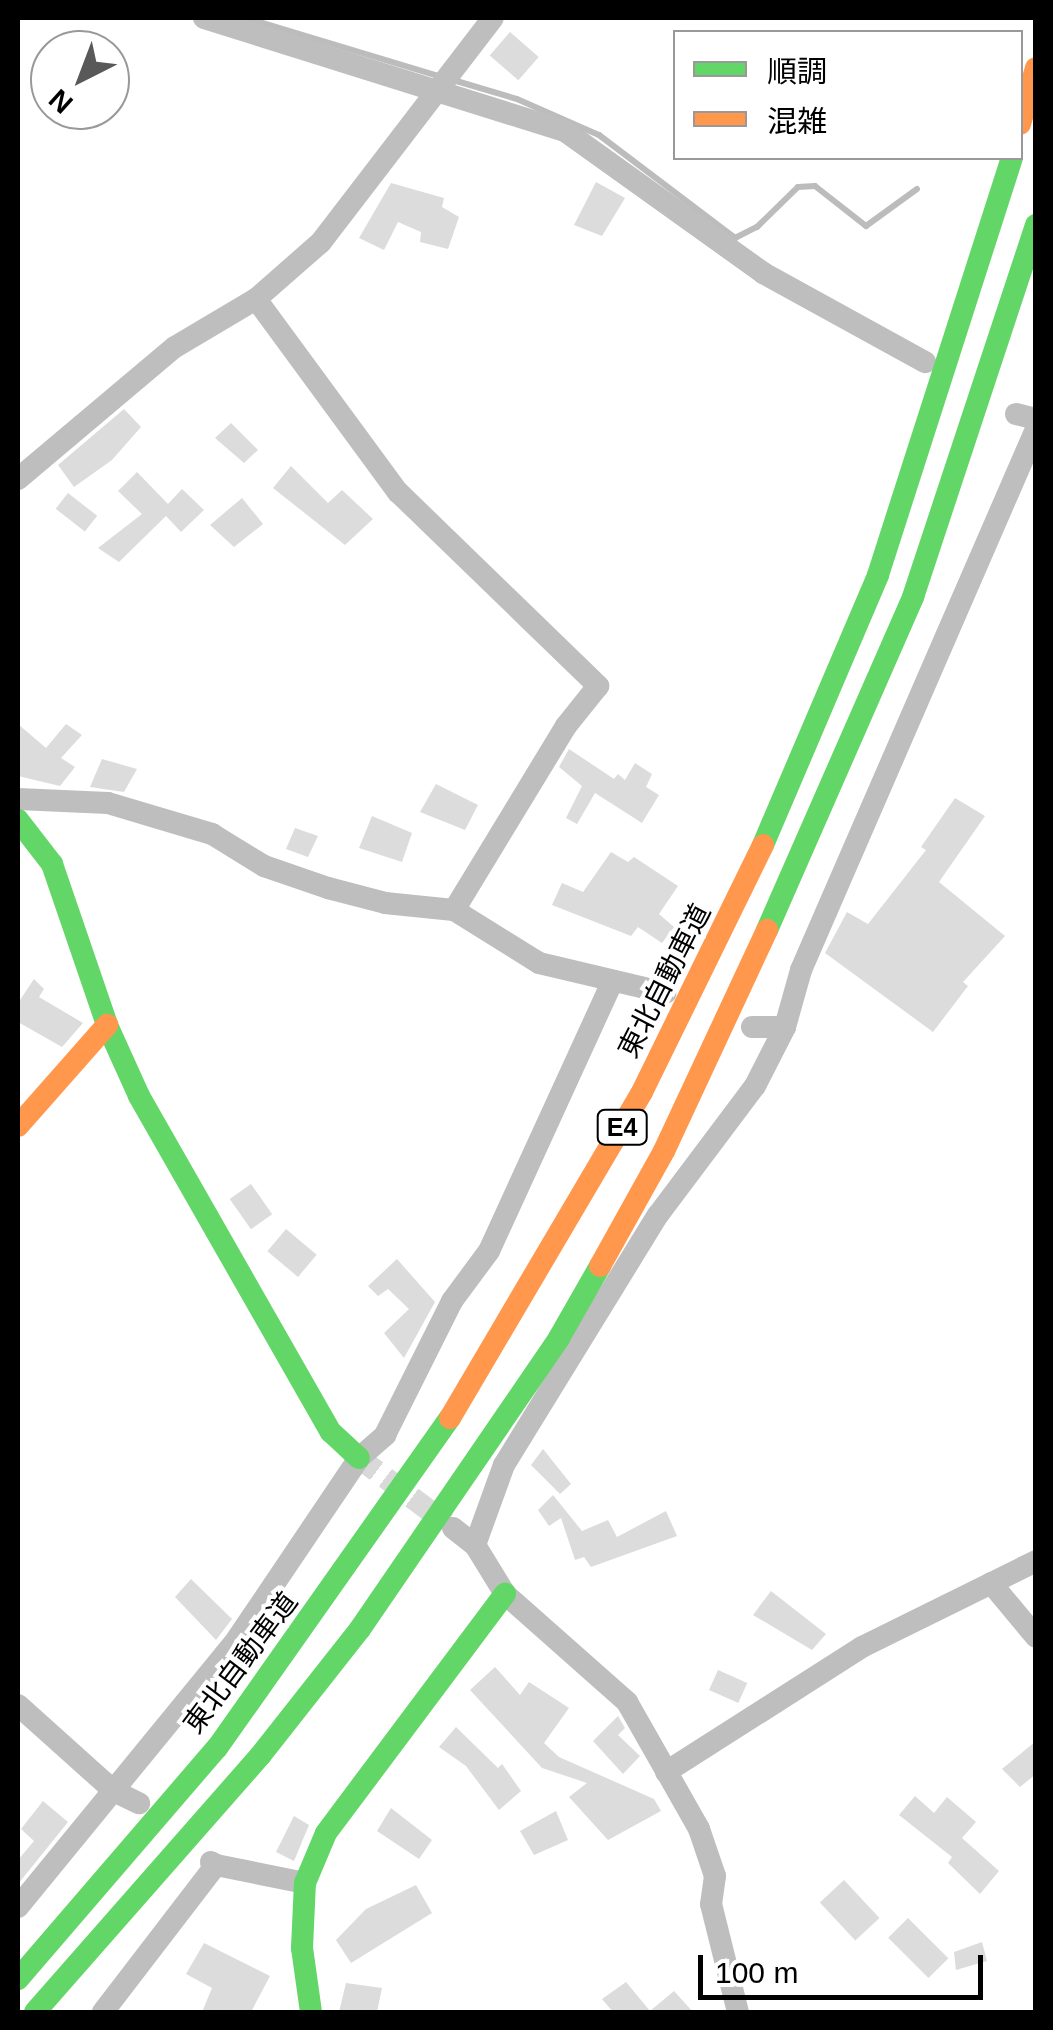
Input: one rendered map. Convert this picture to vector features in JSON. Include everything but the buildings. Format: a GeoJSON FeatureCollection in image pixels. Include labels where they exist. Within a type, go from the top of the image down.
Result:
{"type":"FeatureCollection","features":[{"type":"Feature","properties":{"kind":"main road"},"geometry":{"type":"LineString","coordinates":[[1023,114],[1036,68]]}},
{"type":"Feature","properties":{"kind":"main road","name":"東北自動車道"},"geometry":{"type":"LineString","coordinates":[[18,1979],[216,1748],[425,1461],[642,1092],[746,886],[878,575],[1011,160]]}},
{"type":"Feature","properties":{"kind":"main road","name":"E4"},"geometry":{"type":"LineString","coordinates":[[36,2012],[260,1756],[360,1628],[558,1338],[626,1219],[744,984],[846,761],[952,493],[1036,226]]}},
{"type":"Feature","properties":{"kind":"main road"},"geometry":{"type":"LineString","coordinates":[[18,820],[52,864],[107,1025],[139,1096],[332,1432],[359,1458]]}},
{"type":"Feature","properties":{"kind":"main road"},"geometry":{"type":"LineString","coordinates":[[18,1126],[107,1025]]}},
{"type":"Feature","properties":{"kind":"main road"},"geometry":{"type":"LineString","coordinates":[[311,2012],[302,1948],[306,1884],[348,1799],[505,1594]]}},
{"type":"Feature","properties":{"kind":"street"},"geometry":{"type":"LineString","coordinates":[[204,18],[443,82],[565,131],[763,273],[925,362]]}},
{"type":"Feature","properties":{"kind":"street"},"geometry":{"type":"LineString","coordinates":[[18,477],[175,347],[256,299],[322,242],[494,18]]}},
{"type":"Feature","properties":{"kind":"street"},"geometry":{"type":"LineString","coordinates":[[256,299],[398,492],[598,686],[566,726],[454,910]]}},
{"type":"Feature","properties":{"kind":"street"},"geometry":{"type":"LineString","coordinates":[[475,1544],[504,1465],[658,1215],[755,1086],[785,1027],[801,970],[1036,430]]}},
{"type":"Feature","properties":{"kind":"street"},"geometry":{"type":"LineString","coordinates":[[18,799],[108,803],[212,834],[264,866],[328,888],[385,904],[454,910],[539,963],[612,985],[666,993]]}},
{"type":"Feature","properties":{"kind":"street"},"geometry":{"type":"LineString","coordinates":[[18,1908],[237,1639],[359,1458],[385,1435],[452,1301],[489,1251],[612,985]]}},
{"type":"Feature","properties":{"kind":"street"},"geometry":{"type":"LineString","coordinates":[[752,1028],[785,1027]]}},
{"type":"Feature","properties":{"kind":"street"},"geometry":{"type":"LineString","coordinates":[[453,1528],[475,1544],[505,1594],[627,1702],[700,1829],[715,1876],[712,1904],[738,2012]]}},
{"type":"Feature","properties":{"kind":"street"},"geometry":{"type":"LineString","coordinates":[[666,1772],[862,1647],[1036,1561]]}},
{"type":"Feature","properties":{"kind":"street"},"geometry":{"type":"LineString","coordinates":[[991,1583],[1036,1637]]}},
{"type":"Feature","properties":{"kind":"street"},"geometry":{"type":"LineString","coordinates":[[18,1704],[114,1792],[139,1803]]}},
{"type":"Feature","properties":{"kind":"street"},"geometry":{"type":"LineString","coordinates":[[103,2012],[213,1863],[306,1884]]}},
{"type":"Feature","properties":{"kind":"waterway"},"geometry":{"type":"LineString","coordinates":[[246,18],[441,77]]}},
{"type":"Feature","properties":{"kind":"waterway"},"geometry":{"type":"LineString","coordinates":[[453,80],[517,99],[599,135],[735,238],[757,227],[798,187],[815,186],[866,226],[917,189]]}},
{"type":"Feature","properties":{"kind":"tunnel"},"geometry":{"type":"LineString","coordinates":[[359,1458],[446,1523]]}},
{"type":"Feature","properties":{"kind":"traffic: fast"},"geometry":{"type":"LineString","coordinates":[[763,845],[878,575],[1011,160]]}},
{"type":"Feature","properties":{"kind":"traffic: fast"},"geometry":{"type":"LineString","coordinates":[[767,930],[913,597],[1036,225]]}},
{"type":"Feature","properties":{"kind":"traffic: fast"},"geometry":{"type":"LineString","coordinates":[[18,820],[52,864],[107,1025],[139,1096],[331,1432],[359,1458]]}},
{"type":"Feature","properties":{"kind":"traffic: fast"},"geometry":{"type":"LineString","coordinates":[[35,2012],[260,1756],[360,1629],[559,1338],[600,1266]]}},
{"type":"Feature","properties":{"kind":"traffic: fast"},"geometry":{"type":"LineString","coordinates":[[18,1979],[217,1748],[450,1418]]}},
{"type":"Feature","properties":{"kind":"traffic: fast"},"geometry":{"type":"LineString","coordinates":[[311,2012],[302,1948],[305,1883],[326,1833],[505,1594]]}},
{"type":"Feature","properties":{"kind":"traffic: slow"},"geometry":{"type":"LineString","coordinates":[[1023,114],[1036,68]]}},
{"type":"Feature","properties":{"kind":"traffic: slow"},"geometry":{"type":"LineString","coordinates":[[450,1418],[642,1092],[763,845]]}},
{"type":"Feature","properties":{"kind":"traffic: slow"},"geometry":{"type":"LineString","coordinates":[[600,1266],[664,1151],[767,930]]}},
{"type":"Feature","properties":{"kind":"traffic: slow"},"geometry":{"type":"LineString","coordinates":[[18,1126],[107,1025]]}}]}
